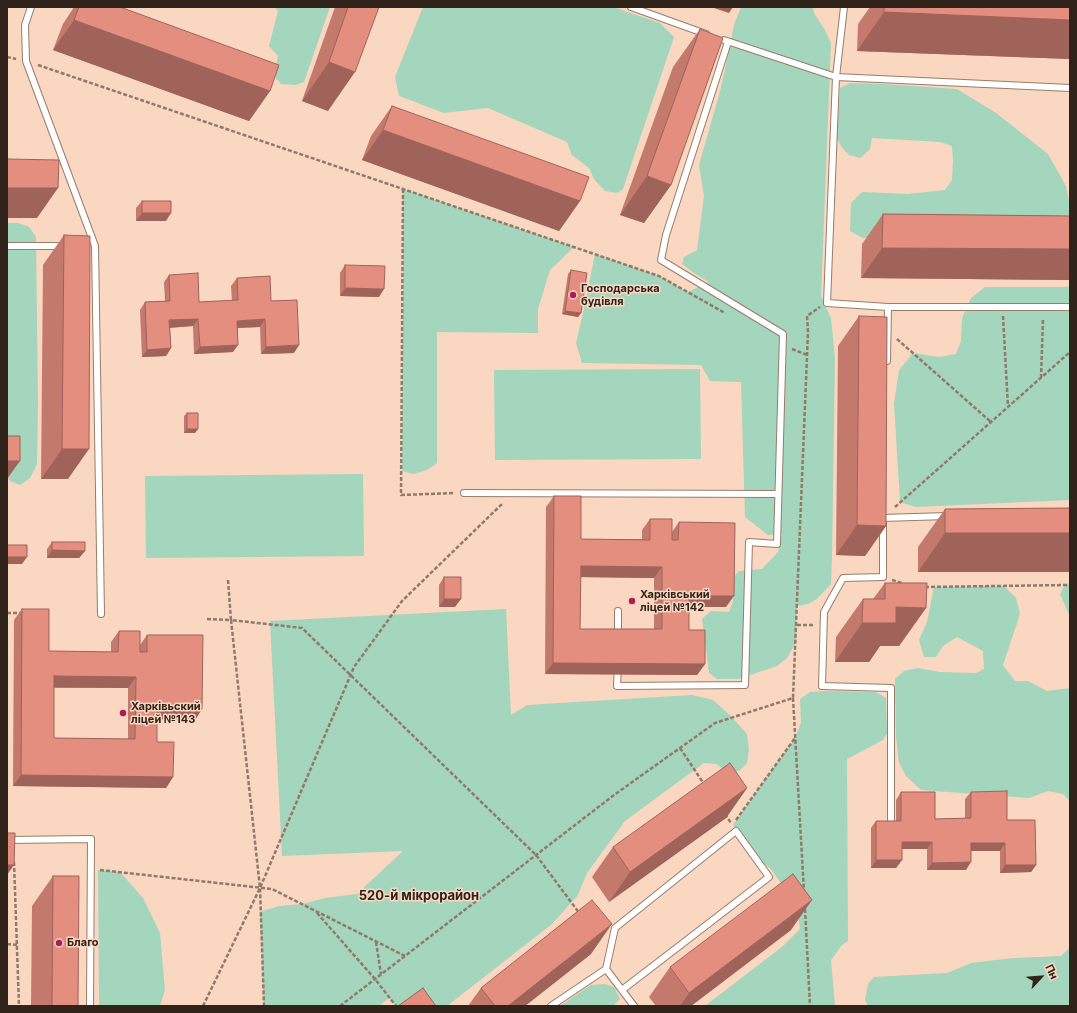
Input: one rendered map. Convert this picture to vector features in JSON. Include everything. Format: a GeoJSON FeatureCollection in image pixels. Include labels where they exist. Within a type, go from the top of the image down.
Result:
{"type":"FeatureCollection","features":[{"type":"Feature","properties":{"kind":"lane"},"geometry":{"type":"LineString","coordinates":[[31,7],[25,25],[26,61],[95,246],[102,614]]}},
{"type":"Feature","properties":{"kind":"lane"},"geometry":{"type":"LineString","coordinates":[[631,7],[713,36]]}},
{"type":"Feature","properties":{"kind":"lane"},"geometry":{"type":"LineString","coordinates":[[844,7],[836,77],[827,303],[888,307],[1070,307]]}},
{"type":"Feature","properties":{"kind":"lane"},"geometry":{"type":"LineString","coordinates":[[720,39],[836,77],[1070,88]]}},
{"type":"Feature","properties":{"kind":"lane"},"geometry":{"type":"LineString","coordinates":[[618,661],[618,686],[745,685],[749,542],[776,544],[783,334],[661,260],[666,235],[728,42]]}},
{"type":"Feature","properties":{"kind":"lane"},"geometry":{"type":"LineString","coordinates":[[7,246],[71,246]]}},
{"type":"Feature","properties":{"kind":"lane"},"geometry":{"type":"LineString","coordinates":[[87,246],[95,246]]}},
{"type":"Feature","properties":{"kind":"lane"},"geometry":{"type":"LineString","coordinates":[[887,370],[888,307]]}},
{"type":"Feature","properties":{"kind":"lane"},"geometry":{"type":"LineString","coordinates":[[464,492],[778,494]]}},
{"type":"Feature","properties":{"kind":"lane"},"geometry":{"type":"LineString","coordinates":[[883,510],[883,577],[844,578],[824,612],[822,686],[891,688],[891,818]]}},
{"type":"Feature","properties":{"kind":"lane"},"geometry":{"type":"LineString","coordinates":[[882,518],[953,515]]}},
{"type":"Feature","properties":{"kind":"lane"},"geometry":{"type":"LineString","coordinates":[[618,610],[618,640]]}},
{"type":"Feature","properties":{"kind":"lane"},"geometry":{"type":"LineString","coordinates":[[551,1006],[606,969],[615,928],[736,831],[769,877],[622,990]]}},
{"type":"Feature","properties":{"kind":"lane"},"geometry":{"type":"LineString","coordinates":[[10,840],[91,839],[90,1006]]}},
{"type":"Feature","properties":{"kind":"lane"},"geometry":{"type":"LineString","coordinates":[[606,969],[634,1006]]}},
{"type":"Feature","properties":{"kind":"path"},"geometry":{"type":"LineString","coordinates":[[26,61],[660,276],[728,315]]}},
{"type":"Feature","properties":{"kind":"path"},"geometry":{"type":"LineString","coordinates":[[404,189],[401,495],[464,492]]}},
{"type":"Feature","properties":{"kind":"path"},"geometry":{"type":"LineString","coordinates":[[804,899],[793,698],[807,355],[807,316],[827,303]]}},
{"type":"Feature","properties":{"kind":"path"},"geometry":{"type":"LineString","coordinates":[[1002,307],[1008,407]]}},
{"type":"Feature","properties":{"kind":"path"},"geometry":{"type":"LineString","coordinates":[[1041,378],[1043,307]]}},
{"type":"Feature","properties":{"kind":"path"},"geometry":{"type":"LineString","coordinates":[[888,331],[991,422]]}},
{"type":"Feature","properties":{"kind":"path"},"geometry":{"type":"LineString","coordinates":[[782,345],[807,355]]}},
{"type":"Feature","properties":{"kind":"path"},"geometry":{"type":"LineString","coordinates":[[882,518],[1070,352]]}},
{"type":"Feature","properties":{"kind":"path"},"geometry":{"type":"LineString","coordinates":[[203,1006],[260,888],[354,667],[402,600],[514,493]]}},
{"type":"Feature","properties":{"kind":"path"},"geometry":{"type":"LineString","coordinates":[[883,577],[905,584]]}},
{"type":"Feature","properties":{"kind":"path"},"geometry":{"type":"LineString","coordinates":[[228,580],[260,888],[264,1006]]}},
{"type":"Feature","properties":{"kind":"path"},"geometry":{"type":"LineString","coordinates":[[920,587],[1070,585]]}},
{"type":"Feature","properties":{"kind":"path"},"geometry":{"type":"LineString","coordinates":[[7,613],[28,613]]}},
{"type":"Feature","properties":{"kind":"path"},"geometry":{"type":"LineString","coordinates":[[207,618],[302,628],[536,855],[582,917]]}},
{"type":"Feature","properties":{"kind":"path"},"geometry":{"type":"LineString","coordinates":[[797,626],[824,624]]}},
{"type":"Feature","properties":{"kind":"path"},"geometry":{"type":"LineString","coordinates":[[340,1006],[614,795],[715,723],[793,698]]}},
{"type":"Feature","properties":{"kind":"path"},"geometry":{"type":"LineString","coordinates":[[724,812],[733,825],[795,738]]}},
{"type":"Feature","properties":{"kind":"path"},"geometry":{"type":"LineString","coordinates":[[680,748],[706,786]]}},
{"type":"Feature","properties":{"kind":"path"},"geometry":{"type":"LineString","coordinates":[[10,840],[20,1006]]}},
{"type":"Feature","properties":{"kind":"path"},"geometry":{"type":"LineString","coordinates":[[91,869],[272,889],[405,956]]}},
{"type":"Feature","properties":{"kind":"path"},"geometry":{"type":"LineString","coordinates":[[804,906],[810,1006]]}},
{"type":"Feature","properties":{"kind":"path"},"geometry":{"type":"LineString","coordinates":[[316,911],[375,979],[396,1006]]}},
{"type":"Feature","properties":{"kind":"path"},"geometry":{"type":"LineString","coordinates":[[376,941],[381,975]]}},
{"type":"Feature","properties":{"kind":"path"},"geometry":{"type":"LineString","coordinates":[[7,944],[17,945]]}},
{"type":"Feature","properties":{"kind":"green space"},"geometry":{"type":"Polygon","coordinates":[[[275,7],[330,7],[304,82],[296,85],[281,84],[274,76],[278,56],[269,46],[278,11],[275,7]]]}},
{"type":"Feature","properties":{"kind":"green space"},"geometry":{"type":"Polygon","coordinates":[[[423,7],[613,7],[660,23],[674,37],[623,189],[617,193],[605,191],[594,179],[589,168],[572,155],[567,142],[488,108],[444,113],[399,96],[395,77],[423,7]]]}},
{"type":"Feature","properties":{"kind":"green space"},"geometry":{"type":"Polygon","coordinates":[[[741,7],[813,7],[814,13],[831,43],[821,296],[831,318],[835,359],[832,557],[831,584],[817,599],[808,604],[797,606],[796,642],[787,658],[777,666],[738,679],[717,679],[709,673],[702,619],[711,611],[729,612],[733,601],[734,576],[739,571],[762,569],[778,552],[782,534],[768,535],[745,517],[741,382],[710,381],[701,365],[582,363],[576,343],[595,254],[659,276],[688,292],[709,282],[682,264],[684,257],[697,250],[704,196],[699,165],[721,88],[734,25],[741,7]]]}},
{"type":"Feature","properties":{"kind":"green space"},"geometry":{"type":"Polygon","coordinates":[[[850,83],[957,89],[996,113],[1048,154],[1066,186],[1070,206],[1068,222],[1055,228],[863,238],[850,231],[851,203],[862,192],[908,194],[945,190],[952,180],[953,161],[952,146],[940,142],[872,138],[870,149],[860,158],[849,155],[837,139],[840,88],[850,83]]]}},
{"type":"Feature","properties":{"kind":"green space"},"geometry":{"type":"Polygon","coordinates":[[[403,189],[574,247],[550,270],[538,309],[538,333],[437,332],[437,463],[427,470],[413,474],[402,471],[403,189]]]}},
{"type":"Feature","properties":{"kind":"green space"},"geometry":{"type":"Polygon","coordinates":[[[7,223],[18,223],[29,227],[36,237],[38,403],[37,464],[30,478],[20,485],[10,481],[7,476],[7,223]]]}},
{"type":"Feature","properties":{"kind":"green space"},"geometry":{"type":"Polygon","coordinates":[[[1070,284],[1070,500],[916,507],[900,502],[894,403],[899,370],[913,353],[939,357],[956,354],[961,341],[962,318],[971,298],[985,287],[1068,287],[1070,284]]]}},
{"type":"Feature","properties":{"kind":"green space"},"geometry":{"type":"Polygon","coordinates":[[[700,369],[701,459],[495,460],[494,370],[700,369]]]}},
{"type":"Feature","properties":{"kind":"green space"},"geometry":{"type":"Polygon","coordinates":[[[363,474],[364,556],[146,558],[145,476],[363,474]]]}},
{"type":"Feature","properties":{"kind":"green space"},"geometry":{"type":"Polygon","coordinates":[[[1070,583],[1070,617],[1060,594],[1065,585],[1070,583]]]}},
{"type":"Feature","properties":{"kind":"green space"},"geometry":{"type":"Polygon","coordinates":[[[1004,586],[1016,598],[1020,614],[1003,665],[1015,681],[1028,681],[1047,691],[1070,688],[1070,801],[1063,794],[1048,791],[1029,798],[921,790],[906,776],[899,763],[896,737],[895,679],[904,671],[918,668],[940,672],[976,673],[984,669],[983,651],[957,637],[943,646],[936,657],[924,657],[919,640],[927,622],[934,587],[1004,586]]]}},
{"type":"Feature","properties":{"kind":"green space"},"geometry":{"type":"Polygon","coordinates":[[[506,609],[511,715],[527,705],[692,695],[713,700],[732,717],[747,734],[749,749],[747,763],[739,771],[730,774],[716,764],[704,763],[625,821],[587,873],[578,895],[552,924],[447,1006],[396,1006],[389,998],[379,1006],[264,1006],[260,912],[279,906],[303,904],[325,898],[357,894],[403,851],[282,856],[270,621],[506,609]]]}},
{"type":"Feature","properties":{"kind":"green space"},"geometry":{"type":"Polygon","coordinates":[[[810,692],[876,692],[886,698],[887,733],[883,740],[847,759],[848,941],[842,945],[831,960],[835,1006],[705,1006],[783,946],[800,929],[796,903],[770,868],[761,862],[733,825],[795,738],[801,723],[800,699],[810,692]]]}},
{"type":"Feature","properties":{"kind":"green space"},"geometry":{"type":"Polygon","coordinates":[[[98,870],[120,872],[143,898],[160,933],[165,990],[160,1006],[99,1006],[98,870]]]}},
{"type":"Feature","properties":{"kind":"green space"},"geometry":{"type":"Polygon","coordinates":[[[1070,947],[1070,1006],[868,1006],[865,1000],[868,984],[874,977],[947,973],[971,963],[1013,958],[1061,956],[1070,947]]]}},
{"type":"Feature","properties":{"kind":"green space"},"geometry":{"type":"Polygon","coordinates":[[[605,984],[614,987],[620,999],[613,1006],[560,1006],[591,985],[605,984]]]}},
{"type":"Feature","properties":{"kind":"building"},"geometry":{"type":"Polygon","coordinates":[[[79,7],[120,7],[279,65],[270,91],[74,20],[79,7]]]}},
{"type":"Feature","properties":{"kind":"building"},"geometry":{"type":"Polygon","coordinates":[[[348,7],[379,7],[355,72],[329,62],[348,7]]]}},
{"type":"Feature","properties":{"kind":"building"},"geometry":{"type":"Polygon","coordinates":[[[884,7],[1070,7],[1070,20],[884,12],[884,7]]]}},
{"type":"Feature","properties":{"kind":"building"},"geometry":{"type":"Polygon","coordinates":[[[700,29],[723,38],[671,185],[647,176],[700,29]]]}},
{"type":"Feature","properties":{"kind":"building"},"geometry":{"type":"Polygon","coordinates":[[[392,106],[589,177],[580,201],[383,130],[392,106]]]}},
{"type":"Feature","properties":{"kind":"building"},"geometry":{"type":"Polygon","coordinates":[[[7,159],[59,160],[58,188],[7,188],[7,159]]]}},
{"type":"Feature","properties":{"kind":"building"},"geometry":{"type":"Polygon","coordinates":[[[142,201],[171,201],[171,213],[142,213],[142,201]]]}},
{"type":"Feature","properties":{"kind":"building"},"geometry":{"type":"Polygon","coordinates":[[[883,214],[1070,216],[1070,249],[882,248],[883,214]]]}},
{"type":"Feature","properties":{"kind":"building"},"geometry":{"type":"Polygon","coordinates":[[[64,235],[90,236],[89,449],[62,449],[64,235]]]}},
{"type":"Feature","properties":{"kind":"building"},"geometry":{"type":"Polygon","coordinates":[[[345,265],[385,266],[384,289],[345,288],[345,265]]]}},
{"type":"Feature","properties":{"kind":"building","name":"Господарська будівля"},"geometry":{"type":"Polygon","coordinates":[[[571,270],[587,273],[581,313],[565,311],[571,270]]]}},
{"type":"Feature","properties":{"kind":"building"},"geometry":{"type":"Polygon","coordinates":[[[198,273],[199,302],[238,300],[237,278],[270,276],[271,301],[297,300],[299,345],[266,347],[265,319],[237,321],[238,345],[200,347],[198,319],[169,320],[171,348],[147,350],[145,302],[170,301],[169,275],[198,273]]]}},
{"type":"Feature","properties":{"kind":"building"},"geometry":{"type":"Polygon","coordinates":[[[859,316],[887,317],[886,526],[857,525],[859,316]]]}},
{"type":"Feature","properties":{"kind":"building"},"geometry":{"type":"Polygon","coordinates":[[[187,413],[198,413],[198,429],[187,429],[187,413]]]}},
{"type":"Feature","properties":{"kind":"building"},"geometry":{"type":"Polygon","coordinates":[[[7,436],[20,436],[20,461],[7,461],[7,436]]]}},
{"type":"Feature","properties":{"kind":"building"},"geometry":{"type":"Polygon","coordinates":[[[554,496],[581,496],[581,539],[650,540],[650,519],[672,519],[672,540],[678,540],[679,522],[735,523],[734,596],[689,596],[689,630],[705,630],[705,664],[553,663],[554,496]],[[581,566],[580,629],[662,629],[662,567],[581,566]]]}},
{"type":"Feature","properties":{"kind":"building"},"geometry":{"type":"Polygon","coordinates":[[[1070,508],[1070,533],[945,533],[945,509],[1070,508]]]}},
{"type":"Feature","properties":{"kind":"building"},"geometry":{"type":"Polygon","coordinates":[[[52,542],[85,542],[85,551],[52,550],[52,542]]]}},
{"type":"Feature","properties":{"kind":"building"},"geometry":{"type":"Polygon","coordinates":[[[7,545],[27,545],[27,557],[7,557],[7,545]]]}},
{"type":"Feature","properties":{"kind":"building"},"geometry":{"type":"Polygon","coordinates":[[[444,577],[461,577],[461,599],[444,599],[444,577]]]}},
{"type":"Feature","properties":{"kind":"building"},"geometry":{"type":"Polygon","coordinates":[[[885,583],[927,583],[926,608],[896,607],[896,623],[862,623],[863,599],[885,599],[885,583]]]}},
{"type":"Feature","properties":{"kind":"building"},"geometry":{"type":"Polygon","coordinates":[[[22,609],[49,609],[49,651],[118,652],[119,631],[140,631],[140,652],[147,652],[147,635],[203,635],[202,709],[157,708],[157,742],[174,742],[173,777],[21,775],[22,609]],[[54,676],[54,738],[135,739],[136,677],[54,676]]]}},
{"type":"Feature","properties":{"kind":"building"},"geometry":{"type":"Polygon","coordinates":[[[730,763],[747,788],[630,872],[613,847],[730,763]]]}},
{"type":"Feature","properties":{"kind":"building"},"geometry":{"type":"Polygon","coordinates":[[[1007,791],[1007,820],[1035,820],[1036,865],[1005,865],[1005,843],[971,843],[971,862],[932,863],[932,842],[902,842],[902,860],[876,860],[876,821],[901,821],[901,792],[935,792],[935,819],[971,818],[971,792],[1007,791]]]}},
{"type":"Feature","properties":{"kind":"building"},"geometry":{"type":"Polygon","coordinates":[[[7,833],[15,833],[14,865],[7,865],[7,833]]]}},
{"type":"Feature","properties":{"kind":"building"},"geometry":{"type":"Polygon","coordinates":[[[793,874],[812,900],[689,993],[670,967],[793,874]]]}},
{"type":"Feature","properties":{"kind":"building"},"geometry":{"type":"Polygon","coordinates":[[[53,876],[79,876],[78,1006],[52,1006],[53,876]]]}},
{"type":"Feature","properties":{"kind":"building"},"geometry":{"type":"Polygon","coordinates":[[[592,900],[612,924],[508,1006],[495,1006],[481,988],[592,900]]]}},
{"type":"Feature","properties":{"kind":"building"},"geometry":{"type":"Polygon","coordinates":[[[423,988],[436,1006],[398,1006],[423,988]]]}},
{"type":"Feature","properties":{"kind":"place","name":"Господарська будівля"},"geometry":{"type":"Point","coordinates":[573,295]}},
{"type":"Feature","properties":{"kind":"place","name":"Харківський ліцей №142"},"geometry":{"type":"Point","coordinates":[632,601]}},
{"type":"Feature","properties":{"kind":"place","name":"Харківьский ліцей №143"},"geometry":{"type":"Point","coordinates":[123,713]}},
{"type":"Feature","properties":{"kind":"place","name":"Благо"},"geometry":{"type":"Point","coordinates":[59,943]}},
{"type":"Feature","properties":{"kind":"district","name":"520-й мікрорайон"},"geometry":{"type":"Point","coordinates":[419,896]}}]}
